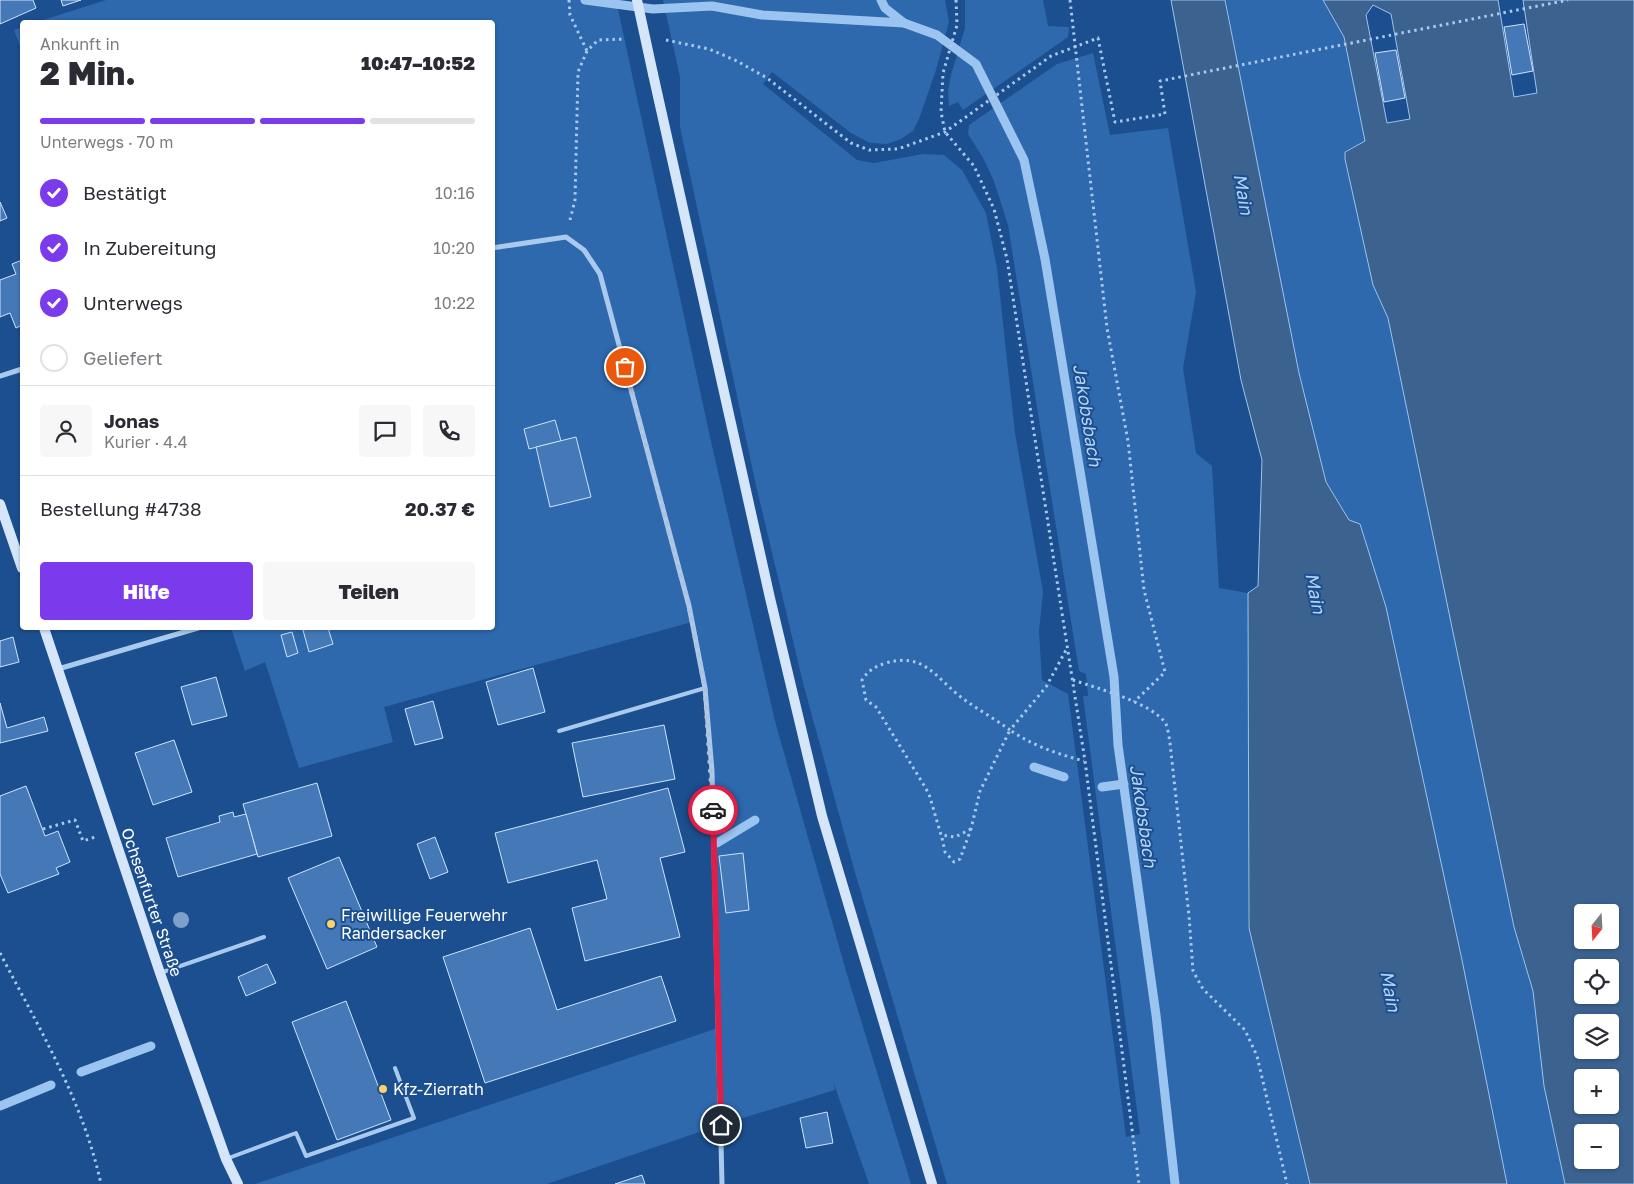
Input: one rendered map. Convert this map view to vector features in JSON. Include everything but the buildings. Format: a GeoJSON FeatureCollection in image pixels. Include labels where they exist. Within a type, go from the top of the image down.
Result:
{"type":"FeatureCollection","features":[{"type":"Feature","properties":{"kind":"main road"},"geometry":{"type":"LineString","coordinates":[[637,0],[768,589],[822,816],[932,1184]]}},
{"type":"Feature","properties":{"kind":"main road"},"geometry":{"type":"LineString","coordinates":[[0,504],[20,562]]}},
{"type":"Feature","properties":{"kind":"main road","name":"Ochsenfurter Straße"},"geometry":{"type":"LineString","coordinates":[[45,630],[160,973],[226,1159],[238,1184]]}},
{"type":"Feature","properties":{"kind":"street"},"geometry":{"type":"LineString","coordinates":[[495,248],[566,237],[584,250],[600,274],[689,606],[705,688],[712,771],[722,1184]]}},
{"type":"Feature","properties":{"kind":"street"},"geometry":{"type":"LineString","coordinates":[[0,376],[20,370]]}},
{"type":"Feature","properties":{"kind":"street"},"geometry":{"type":"LineString","coordinates":[[58,669],[191,630]]}},
{"type":"Feature","properties":{"kind":"lane"},"geometry":{"type":"LineString","coordinates":[[559,731],[705,688]]}},
{"type":"Feature","properties":{"kind":"lane"},"geometry":{"type":"LineString","coordinates":[[160,973],[264,937]]}},
{"type":"Feature","properties":{"kind":"lane"},"geometry":{"type":"LineString","coordinates":[[226,1159],[296,1133],[306,1156],[414,1118],[395,1068]]}},
{"type":"Feature","properties":{"kind":"path"},"geometry":{"type":"LineString","coordinates":[[569,0],[570,15],[587,51]]}},
{"type":"Feature","properties":{"kind":"path"},"geometry":{"type":"LineString","coordinates":[[955,0],[957,25],[943,73],[942,112],[945,132],[974,166],[994,209],[1007,259],[1066,650],[1073,680],[1085,761],[1139,1184]]}},
{"type":"Feature","properties":{"kind":"path"},"geometry":{"type":"LineString","coordinates":[[1070,0],[1106,318],[1128,442],[1144,590],[1165,672],[1134,702]]}},
{"type":"Feature","properties":{"kind":"path"},"geometry":{"type":"LineString","coordinates":[[675,41],[709,49],[737,61],[767,78],[851,143],[869,150],[898,149],[945,132],[1051,56],[1075,45],[1098,38],[1115,122],[1165,114],[1160,81],[1568,0]]}},
{"type":"Feature","properties":{"kind":"path"},"geometry":{"type":"LineString","coordinates":[[566,237],[575,200],[578,72],[587,51],[598,40],[611,39]]}},
{"type":"Feature","properties":{"kind":"path"},"geometry":{"type":"LineString","coordinates":[[942,838],[945,852],[954,862],[960,859],[971,828],[980,792],[1010,730],[1046,686],[1066,650]]}},
{"type":"Feature","properties":{"kind":"path"},"geometry":{"type":"LineString","coordinates":[[971,828],[955,837],[941,835],[929,794],[876,707],[866,700],[862,680],[871,668],[908,658],[920,662],[961,697],[1026,741],[1085,761]]}},
{"type":"Feature","properties":{"kind":"path"},"geometry":{"type":"LineString","coordinates":[[1073,680],[1134,702],[1156,713],[1166,724],[1170,743],[1189,916],[1193,971],[1203,989],[1245,1030],[1257,1056],[1287,1184]]}},
{"type":"Feature","properties":{"kind":"path"},"geometry":{"type":"LineString","coordinates":[[43,830],[75,820]]}},
{"type":"Feature","properties":{"kind":"path"},"geometry":{"type":"LineString","coordinates":[[0,953],[62,1069],[94,1152],[101,1184]]}},
{"type":"Feature","properties":{"kind":"shaded area"},"geometry":{"type":"Polygon","coordinates":[[[106,0],[616,0],[710,437],[775,721],[846,971],[911,1184],[869,1184],[833,1081],[835,1090],[720,1125],[547,1184],[255,1184],[718,1028],[714,851],[705,688],[692,622],[384,707],[393,742],[299,768],[265,662],[245,671],[232,630],[495,630],[495,20],[43,20],[106,0]]]}},
{"type":"Feature","properties":{"kind":"shaded area"},"geometry":{"type":"Polygon","coordinates":[[[663,0],[945,0],[949,22],[936,70],[913,131],[901,139],[887,144],[870,143],[851,133],[772,72],[763,84],[857,160],[874,163],[923,154],[944,155],[962,170],[986,213],[997,268],[1015,433],[1043,592],[1039,631],[1042,680],[1068,694],[1126,1137],[1140,1134],[1083,696],[1088,696],[1086,674],[1079,671],[1008,225],[994,181],[983,158],[968,134],[969,125],[1057,64],[1093,53],[1110,135],[1168,128],[1196,292],[1183,368],[1196,453],[1212,466],[1219,588],[1248,593],[1248,925],[1310,1184],[947,1184],[854,869],[803,683],[755,481],[680,127],[680,77],[663,0]]]}},
{"type":"Feature","properties":{"kind":"shaded area"},"geometry":{"type":"Polygon","coordinates":[[[965,0],[1043,0],[1048,26],[1069,27],[1068,37],[963,110],[958,102],[949,106],[948,91],[965,28],[965,0]]]}},
{"type":"Feature","properties":{"kind":"shaded area"},"geometry":{"type":"Polygon","coordinates":[[[1226,0],[1323,0],[1344,37],[1365,141],[1345,151],[1345,159],[1373,285],[1388,318],[1514,927],[1533,991],[1544,1086],[1565,1184],[1507,1184],[1462,960],[1349,520],[1326,482],[1299,373],[1242,91],[1226,0]]]}},
{"type":"Feature","properties":{"kind":"shaded area"},"geometry":{"type":"Polygon","coordinates":[[[20,28],[20,46],[14,30],[20,28]]]}},
{"type":"Feature","properties":{"kind":"water","name":"Main"},"geometry":{"type":"Polygon","coordinates":[[[1171,0],[1225,0],[1299,373],[1326,482],[1349,520],[1360,524],[1386,607],[1462,960],[1507,1184],[1310,1184],[1249,928],[1248,593],[1258,586],[1262,460],[1241,380],[1171,0]]]}},
{"type":"Feature","properties":{"kind":"water"},"geometry":{"type":"Polygon","coordinates":[[[1323,0],[1498,0],[1514,97],[1537,93],[1523,0],[1634,0],[1634,1184],[1565,1184],[1544,1086],[1533,991],[1514,927],[1388,318],[1373,285],[1345,159],[1345,152],[1365,141],[1344,37],[1323,0]],[[1373,5],[1366,15],[1387,123],[1410,119],[1391,14],[1373,5]]]}},
{"type":"Feature","properties":{"kind":"waterway","name":"Jakobsbach"},"geometry":{"type":"LineString","coordinates":[[585,0],[653,9],[712,6],[762,15],[904,23],[937,35],[976,64],[1024,160],[1045,259],[1114,677],[1118,745],[1156,1015],[1175,1184]]}},
{"type":"Feature","properties":{"kind":"waterway"},"geometry":{"type":"LineString","coordinates":[[881,0],[885,8],[904,23]]}},
{"type":"Feature","properties":{"kind":"waterway"},"geometry":{"type":"LineString","coordinates":[[1034,767],[1064,777]]}},
{"type":"Feature","properties":{"kind":"waterway"},"geometry":{"type":"LineString","coordinates":[[1102,787],[1124,784]]}},
{"type":"Feature","properties":{"kind":"waterway"},"geometry":{"type":"LineString","coordinates":[[717,843],[755,820]]}},
{"type":"Feature","properties":{"kind":"waterway"},"geometry":{"type":"LineString","coordinates":[[81,1072],[151,1046]]}},
{"type":"Feature","properties":{"kind":"waterway"},"geometry":{"type":"LineString","coordinates":[[0,1106],[51,1085]]}},
{"type":"Feature","properties":{"kind":"way so far"},"geometry":{"type":"LineString","coordinates":[[625,367],[689,606],[705,688],[712,771],[713,810]]}},
{"type":"Feature","properties":{"kind":"place","name":"Freiwillige Feuerwehr Randersacker"},"geometry":{"type":"Point","coordinates":[331,924]}},
{"type":"Feature","properties":{"kind":"place","name":"Kfz-Zierrath"},"geometry":{"type":"Point","coordinates":[383,1089]}},
{"type":"Feature","properties":{"kind":"route"},"geometry":{"type":"LineString","coordinates":[[713,810],[721,1125]]}}]}
